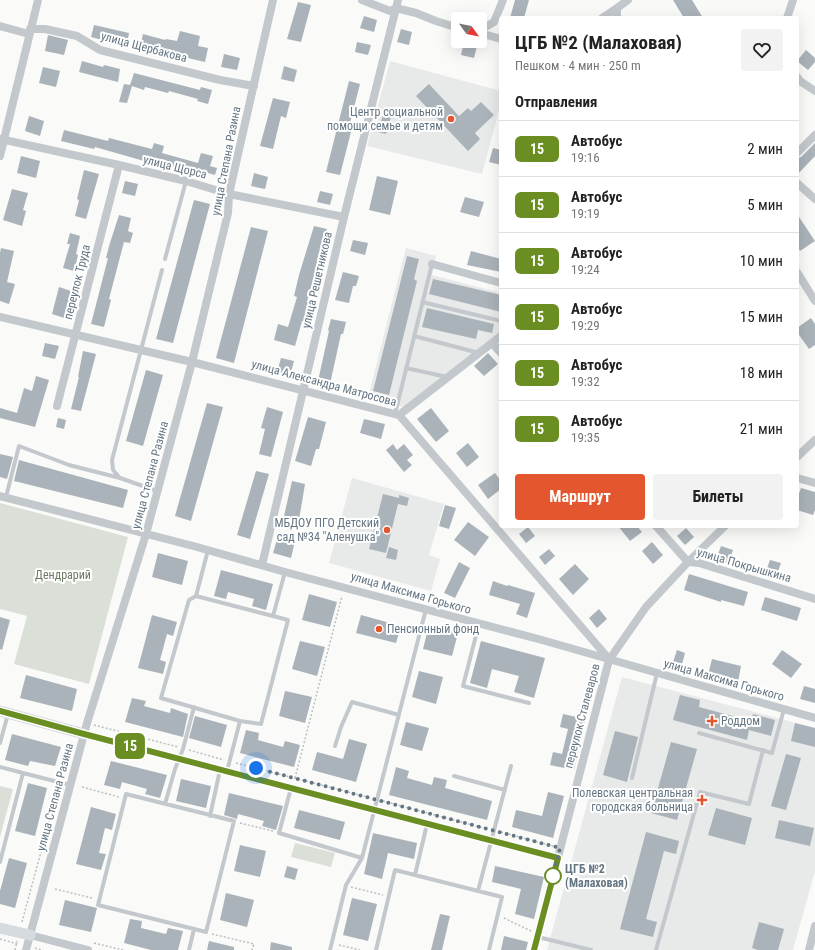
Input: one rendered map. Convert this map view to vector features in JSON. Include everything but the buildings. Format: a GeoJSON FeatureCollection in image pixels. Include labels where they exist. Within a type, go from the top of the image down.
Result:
{"type":"FeatureCollection","features":[{"type":"Feature","properties":{"kind":"street"},"geometry":{"type":"LineString","coordinates":[[0,156],[2,140],[38,0]]}},
{"type":"Feature","properties":{"kind":"street","name":"улица Степана Разина"},"geometry":{"type":"LineString","coordinates":[[26,948],[22,937],[70,786],[85,729],[146,534],[192,362],[228,213],[230,194],[273,0]]}},
{"type":"Feature","properties":{"kind":"street"},"geometry":{"type":"LineString","coordinates":[[362,0],[390,11],[397,4],[416,13],[451,26]]}},
{"type":"Feature","properties":{"kind":"street"},"geometry":{"type":"LineString","coordinates":[[487,26],[494,22],[503,0]]}},
{"type":"Feature","properties":{"kind":"street"},"geometry":{"type":"LineString","coordinates":[[605,16],[628,0]]}},
{"type":"Feature","properties":{"kind":"street"},"geometry":{"type":"LineString","coordinates":[[788,16],[793,0]]}},
{"type":"Feature","properties":{"kind":"street","name":"улица Решетникова"},"geometry":{"type":"LineString","coordinates":[[262,565],[344,218],[397,4]]}},
{"type":"Feature","properties":{"kind":"street"},"geometry":{"type":"LineString","coordinates":[[617,8],[617,16]]}},
{"type":"Feature","properties":{"kind":"street","name":"улица Щербакова"},"geometry":{"type":"LineString","coordinates":[[0,26],[30,31],[45,29],[77,36],[100,50],[220,80],[254,86]]}},
{"type":"Feature","properties":{"kind":"street"},"geometry":{"type":"LineString","coordinates":[[487,35],[499,38]]}},
{"type":"Feature","properties":{"kind":"street"},"geometry":{"type":"LineString","coordinates":[[799,80],[815,91]]}},
{"type":"Feature","properties":{"kind":"street"},"geometry":{"type":"LineString","coordinates":[[799,152],[815,135]]}},
{"type":"Feature","properties":{"kind":"street","name":"улица Щорса"},"geometry":{"type":"LineString","coordinates":[[2,140],[119,165],[186,181],[230,194],[344,218]]}},
{"type":"Feature","properties":{"kind":"street","name":"переулок Труда"},"geometry":{"type":"LineString","coordinates":[[57,406],[119,165]]}},
{"type":"Feature","properties":{"kind":"street"},"geometry":{"type":"LineString","coordinates":[[799,185],[815,198]]}},
{"type":"Feature","properties":{"kind":"street"},"geometry":{"type":"LineString","coordinates":[[432,264],[499,281]]}},
{"type":"Feature","properties":{"kind":"street"},"geometry":{"type":"LineString","coordinates":[[799,275],[815,301]]}},
{"type":"Feature","properties":{"kind":"street","name":"улица Александра Матросова"},"geometry":{"type":"LineString","coordinates":[[0,317],[192,362],[397,414],[609,660]]}},
{"type":"Feature","properties":{"kind":"street"},"geometry":{"type":"LineString","coordinates":[[397,414],[499,338]]}},
{"type":"Feature","properties":{"kind":"street"},"geometry":{"type":"LineString","coordinates":[[492,343],[499,352]]}},
{"type":"Feature","properties":{"kind":"street"},"geometry":{"type":"LineString","coordinates":[[799,455],[815,440]]}},
{"type":"Feature","properties":{"kind":"street"},"geometry":{"type":"LineString","coordinates":[[799,479],[815,483]]}},
{"type":"Feature","properties":{"kind":"street","name":"улица Максима Горького"},"geometry":{"type":"LineString","coordinates":[[3,497],[208,550],[426,609],[815,718]]}},
{"type":"Feature","properties":{"kind":"street","name":"улица Покрышкина"},"geometry":{"type":"LineString","coordinates":[[658,528],[688,562],[699,563],[815,599]]}},
{"type":"Feature","properties":{"kind":"street","name":"переулок Сталеваров"},"geometry":{"type":"LineString","coordinates":[[534,950],[609,660],[646,607],[688,562],[723,528]]}},
{"type":"Feature","properties":{"kind":"street"},"geometry":{"type":"LineString","coordinates":[[4,712],[85,729],[179,759],[558,858]]}},
{"type":"Feature","properties":{"kind":"street"},"geometry":{"type":"LineString","coordinates":[[809,950],[815,926]]}},
{"type":"Feature","properties":{"kind":"street"},"geometry":{"type":"LineString","coordinates":[[0,928],[22,937],[88,950]]}},
{"type":"Feature","properties":{"kind":"lane"},"geometry":{"type":"LineString","coordinates":[[165,258],[186,181]]}},
{"type":"Feature","properties":{"kind":"lane"},"geometry":{"type":"LineString","coordinates":[[397,414],[406,368],[432,264]]}},
{"type":"Feature","properties":{"kind":"lane"},"geometry":{"type":"LineString","coordinates":[[120,478],[113,470],[112,460],[162,270]]}},
{"type":"Feature","properties":{"kind":"lane"},"geometry":{"type":"LineString","coordinates":[[422,302],[499,320]]}},
{"type":"Feature","properties":{"kind":"lane"},"geometry":{"type":"LineString","coordinates":[[414,336],[479,353]]}},
{"type":"Feature","properties":{"kind":"lane"},"geometry":{"type":"LineString","coordinates":[[406,368],[448,377]]}},
{"type":"Feature","properties":{"kind":"lane"},"geometry":{"type":"LineString","coordinates":[[3,497],[19,446],[69,466],[120,478],[157,491]]}},
{"type":"Feature","properties":{"kind":"lane"},"geometry":{"type":"LineString","coordinates":[[196,596],[208,550]]}},
{"type":"Feature","properties":{"kind":"lane"},"geometry":{"type":"LineString","coordinates":[[273,616],[285,572]]}},
{"type":"Feature","properties":{"kind":"lane"},"geometry":{"type":"LineString","coordinates":[[196,596],[288,620],[261,724],[240,721],[194,706],[161,698],[189,600],[196,596]]}},
{"type":"Feature","properties":{"kind":"lane"},"geometry":{"type":"LineString","coordinates":[[330,950],[346,885],[362,858],[426,609]]}},
{"type":"Feature","properties":{"kind":"lane"},"geometry":{"type":"LineString","coordinates":[[479,624],[463,686],[529,703]]}},
{"type":"Feature","properties":{"kind":"lane"},"geometry":{"type":"LineString","coordinates":[[632,778],[657,673]]}},
{"type":"Feature","properties":{"kind":"lane"},"geometry":{"type":"LineString","coordinates":[[335,746],[341,727],[352,702],[399,715]]}},
{"type":"Feature","properties":{"kind":"lane"},"geometry":{"type":"LineString","coordinates":[[165,804],[175,769],[183,749],[194,706]]}},
{"type":"Feature","properties":{"kind":"lane"},"geometry":{"type":"LineString","coordinates":[[699,733],[772,753],[784,709]]}},
{"type":"Feature","properties":{"kind":"lane"},"geometry":{"type":"LineString","coordinates":[[0,743],[4,712]]}},
{"type":"Feature","properties":{"kind":"lane"},"geometry":{"type":"LineString","coordinates":[[210,816],[224,771],[230,761],[240,721]]}},
{"type":"Feature","properties":{"kind":"lane"},"geometry":{"type":"LineString","coordinates":[[656,950],[700,792],[749,804],[763,750]]}},
{"type":"Feature","properties":{"kind":"lane"},"geometry":{"type":"LineString","coordinates":[[478,890],[511,766]]}},
{"type":"Feature","properties":{"kind":"lane"},"geometry":{"type":"LineString","coordinates":[[0,767],[70,786]]}},
{"type":"Feature","properties":{"kind":"lane"},"geometry":{"type":"LineString","coordinates":[[0,862],[23,773]]}},
{"type":"Feature","properties":{"kind":"lane"},"geometry":{"type":"LineString","coordinates":[[454,776],[505,790]]}},
{"type":"Feature","properties":{"kind":"lane"},"geometry":{"type":"LineString","coordinates":[[291,788],[279,833],[362,858]]}},
{"type":"Feature","properties":{"kind":"lane"},"geometry":{"type":"LineString","coordinates":[[126,794],[234,821],[206,932],[98,905],[125,798],[126,794]]}},
{"type":"Feature","properties":{"kind":"lane"},"geometry":{"type":"LineString","coordinates":[[414,875],[427,824]]}},
{"type":"Feature","properties":{"kind":"lane"},"geometry":{"type":"LineString","coordinates":[[376,950],[395,870],[502,897],[489,950]]}},
{"type":"Feature","properties":{"kind":"lane"},"geometry":{"type":"LineString","coordinates":[[189,950],[194,929]]}},
{"type":"Feature","properties":{"kind":"lane"},"geometry":{"type":"LineString","coordinates":[[538,936],[591,950]]}},
{"type":"Feature","properties":{"kind":"path"},"geometry":{"type":"LineString","coordinates":[[294,778],[344,587]]}},
{"type":"Feature","properties":{"kind":"path"},"geometry":{"type":"LineString","coordinates":[[85,729],[183,749],[560,848]]}},
{"type":"Feature","properties":{"kind":"path"},"geometry":{"type":"LineString","coordinates":[[15,950],[22,937],[71,741]]}},
{"type":"Feature","properties":{"kind":"path"},"geometry":{"type":"LineString","coordinates":[[82,787],[125,798]]}},
{"type":"Feature","properties":{"kind":"path"},"geometry":{"type":"LineString","coordinates":[[234,821],[279,833]]}},
{"type":"Feature","properties":{"kind":"path"},"geometry":{"type":"LineString","coordinates":[[346,885],[388,896]]}},
{"type":"Feature","properties":{"kind":"path"},"geometry":{"type":"LineString","coordinates":[[55,889],[99,900]]}},
{"type":"Feature","properties":{"kind":"path"},"geometry":{"type":"LineString","coordinates":[[497,915],[538,936]]}},
{"type":"Feature","properties":{"kind":"path"},"geometry":{"type":"LineString","coordinates":[[206,932],[254,944],[252,950]]}},
{"type":"Feature","properties":{"kind":"path"},"geometry":{"type":"LineString","coordinates":[[0,939],[22,937]]}},
{"type":"Feature","properties":{"kind":"path"},"geometry":{"type":"LineString","coordinates":[[22,937],[26,948]]}},
{"type":"Feature","properties":{"kind":"path"},"geometry":{"type":"LineString","coordinates":[[331,943],[360,950]]}},
{"type":"Feature","properties":{"kind":"shaded area"},"geometry":{"type":"Polygon","coordinates":[[[390,61],[499,90],[499,110],[482,174],[367,146],[390,61]]]}},
{"type":"Feature","properties":{"kind":"shaded area"},"geometry":{"type":"Polygon","coordinates":[[[406,248],[436,256],[432,275],[499,292],[499,334],[403,407],[368,398],[406,248]]]}},
{"type":"Feature","properties":{"kind":"shaded area","name":"МБДОУ ПГО Детский сад №34 \"Аленушка\""},"geometry":{"type":"Polygon","coordinates":[[[352,478],[444,504],[429,555],[440,559],[431,591],[329,563],[352,478]]]}},
{"type":"Feature","properties":{"kind":"shaded area","name":"Полевская центральная городская больница"},"geometry":{"type":"Polygon","coordinates":[[[622,677],[815,728],[815,871],[793,950],[547,950],[622,677]]]}},
{"type":"Feature","properties":{"kind":"green space","name":"Дендрарий"},"geometry":{"type":"Polygon","coordinates":[[[0,503],[128,537],[89,684],[14,664],[27,616],[0,609],[0,503]]]}},
{"type":"Feature","properties":{"kind":"green space"},"geometry":{"type":"Polygon","coordinates":[[[0,786],[13,789],[0,837],[0,786]]]}},
{"type":"Feature","properties":{"kind":"green space"},"geometry":{"type":"Polygon","coordinates":[[[295,843],[335,853],[331,867],[291,857],[295,843]]]}},
{"type":"Feature","properties":{"kind":"bus line","name":"15"},"geometry":{"type":"LineString","coordinates":[[0,711],[558,858],[534,950]]}},
{"type":"Feature","properties":{"kind":"place","name":"Центр социальной помощи семье и детям"},"geometry":{"type":"Point","coordinates":[451,119]}},
{"type":"Feature","properties":{"kind":"place","name":"МБДОУ ПГО Детский сад №34 \"Аленушка\""},"geometry":{"type":"Point","coordinates":[387,530]}},
{"type":"Feature","properties":{"kind":"place","name":"Пенсионный фонд"},"geometry":{"type":"Point","coordinates":[379,629]}},
{"type":"Feature","properties":{"kind":"place","name":"Роддом"},"geometry":{"type":"Point","coordinates":[712,721]}},
{"type":"Feature","properties":{"kind":"place","name":"Полевская центральная городская больница"},"geometry":{"type":"Point","coordinates":[702,800]}},
{"type":"Feature","properties":{"kind":"place","name":"ЦГБ №2 (Малаховая)"},"geometry":{"type":"Point","coordinates":[553,876]}},
{"type":"Feature","properties":{"kind":"route"},"geometry":{"type":"LineString","coordinates":[[256,768],[560,848],[553,876]]}}]}
